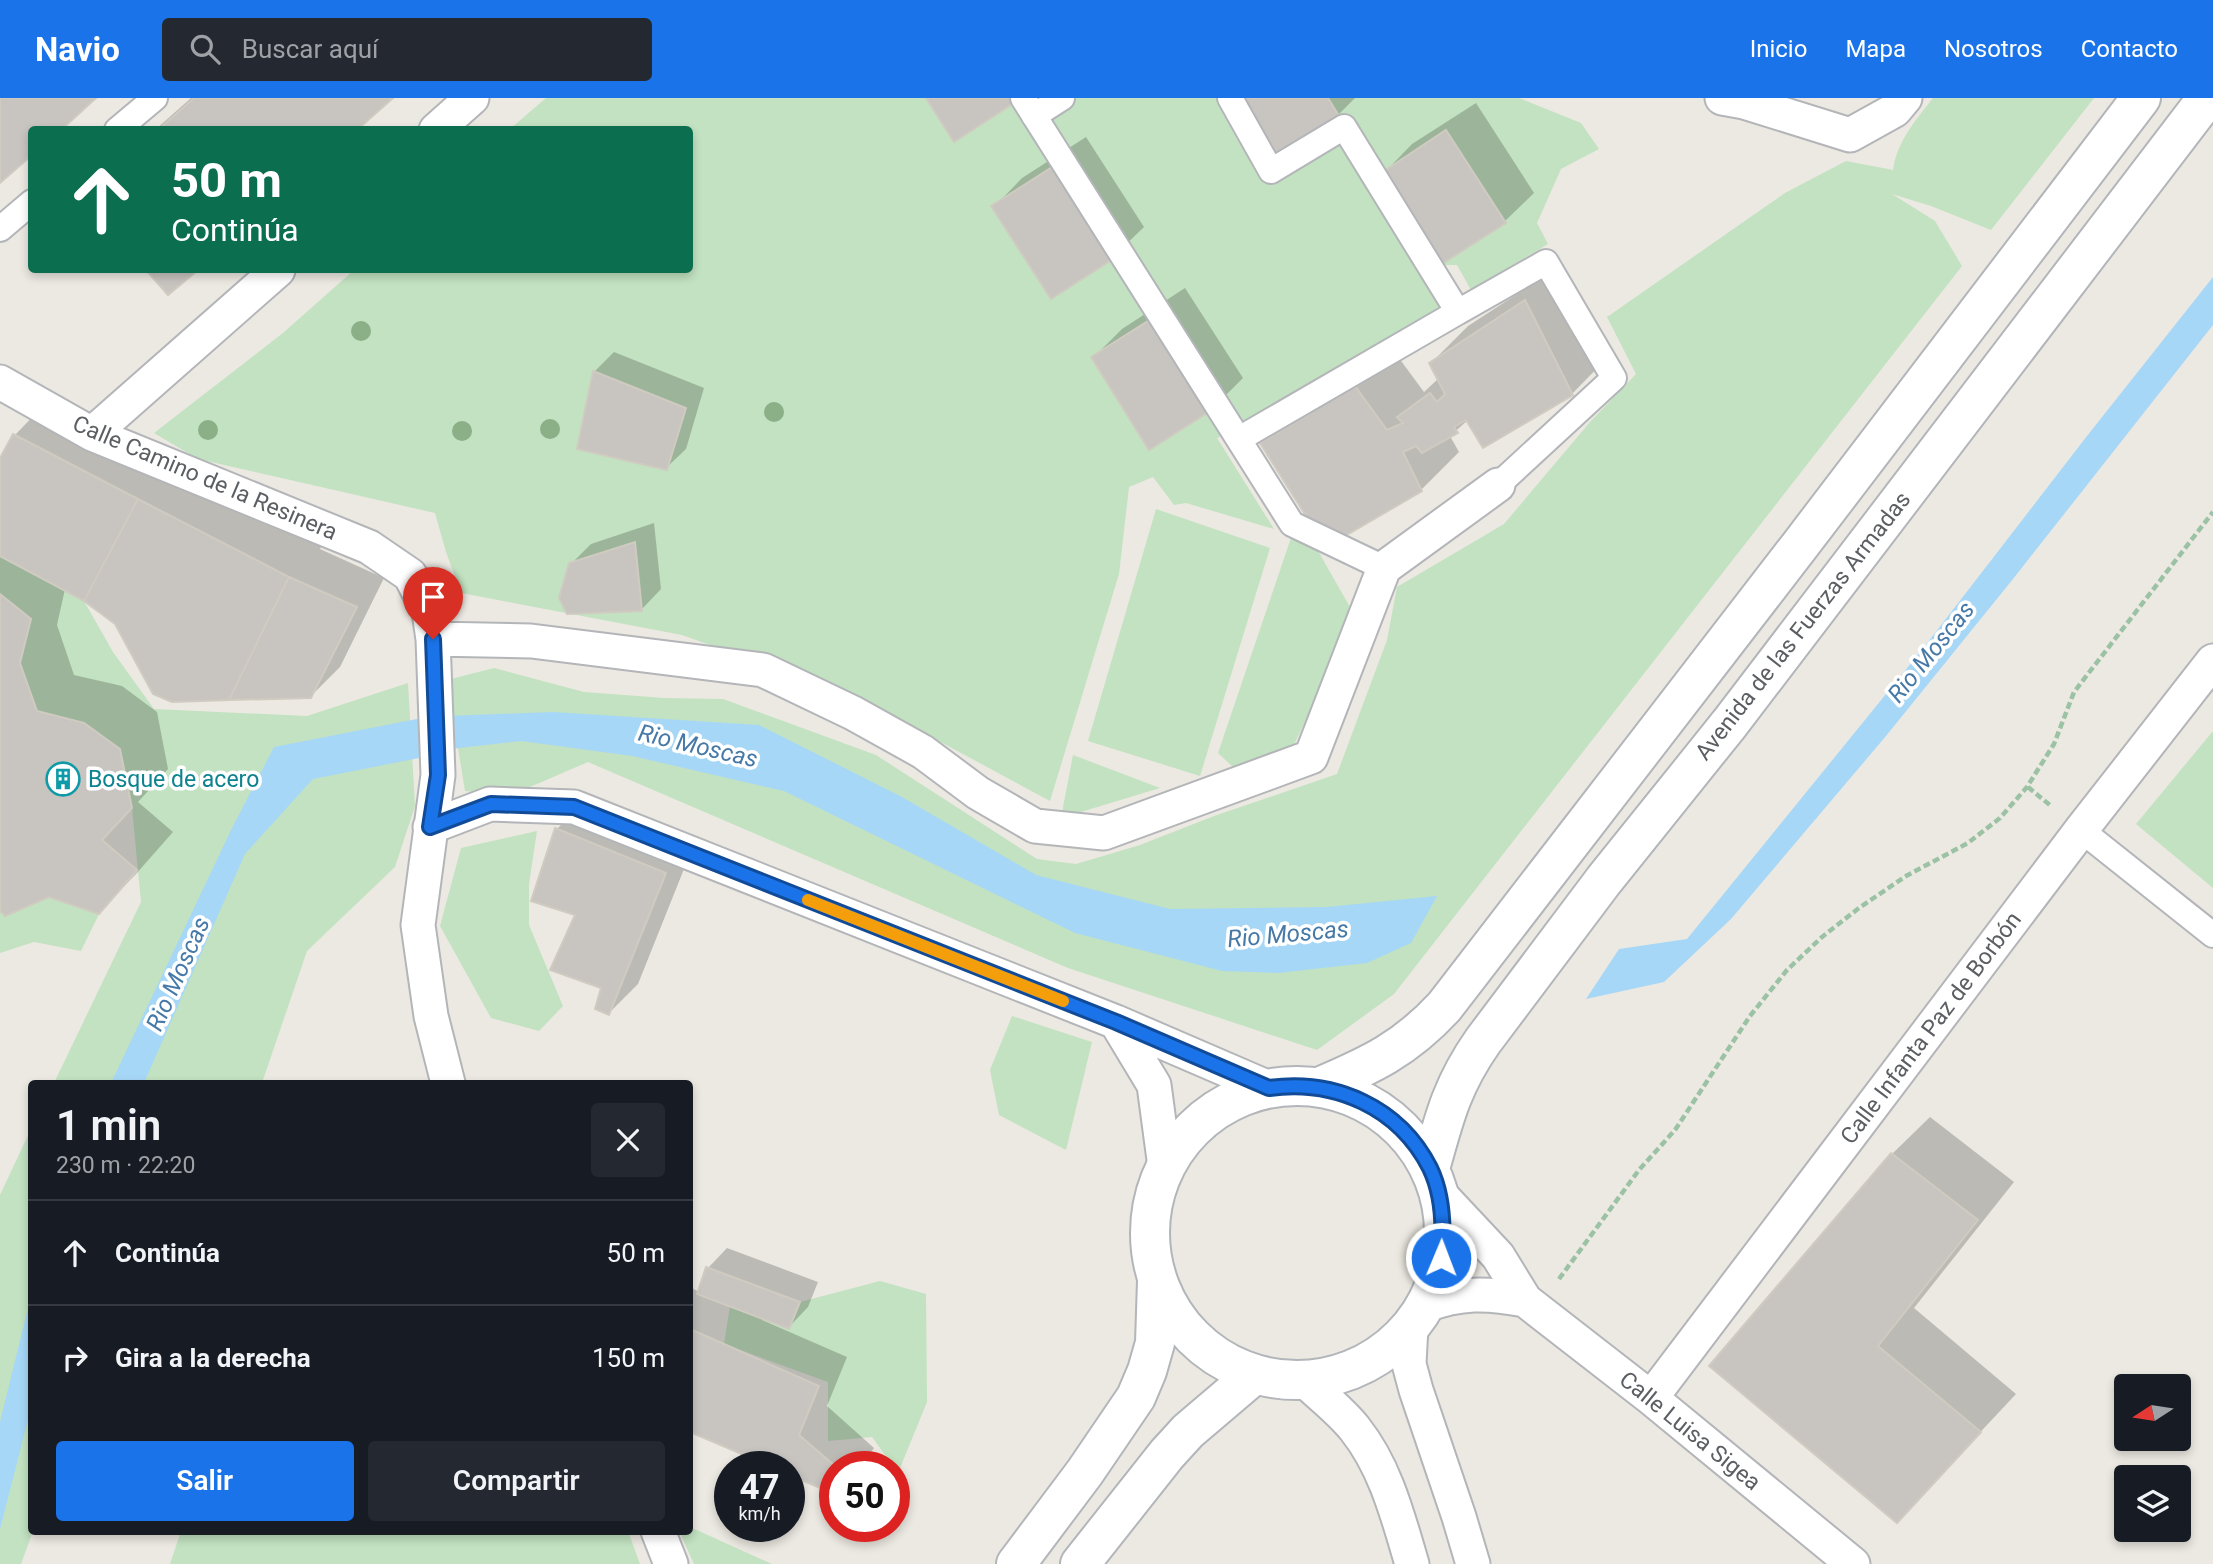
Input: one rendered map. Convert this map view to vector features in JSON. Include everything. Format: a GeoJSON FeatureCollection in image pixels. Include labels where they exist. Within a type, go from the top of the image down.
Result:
{"type":"FeatureCollection","features":[{"type":"Feature","properties":{"kind":"main road"},"geometry":{"type":"LineString","coordinates":[[1319,1087],[1388,1055],[1409,1041],[1444,1007],[2141,98]]}},
{"type":"Feature","properties":{"kind":"main road","name":"Avenida de las Fuerzas Armadas"},"geometry":{"type":"LineString","coordinates":[[1434,1181],[1445,1115],[1455,1086],[1483,1041],[1604,880],[1739,712],[2207,98]]}},
{"type":"Feature","properties":{"kind":"main road"},"geometry":{"type":"LineString","coordinates":[[1016,1564],[1136,1398],[1154,1343],[1157,1279],[1150,1241],[1152,1203],[1165,1167],[1176,1148],[1207,1115],[1247,1093],[1269,1088],[1294,1085],[1342,1092],[1383,1113],[1408,1137],[1434,1181],[1444,1232],[1435,1282],[1417,1316],[1393,1344],[1352,1369],[1328,1377],[1304,1380],[1279,1379],[1236,1367],[1202,1346],[1175,1316],[1157,1279]]}},
{"type":"Feature","properties":{"kind":"main road"},"geometry":{"type":"LineString","coordinates":[[1080,1564],[1188,1431],[1255,1374]]}},
{"type":"Feature","properties":{"kind":"street"},"geometry":{"type":"LineString","coordinates":[[122,126],[155,98]]}},
{"type":"Feature","properties":{"kind":"street"},"geometry":{"type":"LineString","coordinates":[[440,126],[472,98]]}},
{"type":"Feature","properties":{"kind":"street"},"geometry":{"type":"LineString","coordinates":[[1062,98],[1029,107],[1292,524],[1384,568]]}},
{"type":"Feature","properties":{"kind":"street"},"geometry":{"type":"LineString","coordinates":[[1230,98],[1270,171],[1344,127],[1458,312]]}},
{"type":"Feature","properties":{"kind":"street"},"geometry":{"type":"LineString","coordinates":[[1722,98],[1744,102],[1850,135],[1900,104]]}},
{"type":"Feature","properties":{"kind":"street"},"geometry":{"type":"LineString","coordinates":[[0,229],[28,205]]}},
{"type":"Feature","properties":{"kind":"street"},"geometry":{"type":"LineString","coordinates":[[447,1080],[431,1016],[418,925],[438,775],[433,639],[531,641],[763,670],[853,712],[923,752],[978,793],[1035,826],[1104,833],[1311,757],[1384,568],[1498,485],[1614,378],[1546,261],[1239,439]]}},
{"type":"Feature","properties":{"kind":"street"},"geometry":{"type":"LineString","coordinates":[[92,434],[275,273]]}},
{"type":"Feature","properties":{"kind":"street","name":"Calle Camino de la Resinera"},"geometry":{"type":"LineString","coordinates":[[0,382],[92,434],[369,547],[410,575],[429,612],[433,639]]}},
{"type":"Feature","properties":{"kind":"street","name":"Calle Infanta Paz de Borbón"},"geometry":{"type":"LineString","coordinates":[[1651,1398],[2071,821],[2213,661]]}},
{"type":"Feature","properties":{"kind":"street"},"geometry":{"type":"LineString","coordinates":[[430,827],[491,804],[574,807],[1116,1022],[1269,1088]]}},
{"type":"Feature","properties":{"kind":"street"},"geometry":{"type":"LineString","coordinates":[[2071,821],[2213,935]]}},
{"type":"Feature","properties":{"kind":"street"},"geometry":{"type":"LineString","coordinates":[[1116,1022],[1154,1085],[1165,1167]]}},
{"type":"Feature","properties":{"kind":"street","name":"Calle Luisa Sigea"},"geometry":{"type":"LineString","coordinates":[[1434,1181],[1498,1256],[1525,1300],[1651,1398],[1853,1564]]}},
{"type":"Feature","properties":{"kind":"street","name":"Calle Luisa Sigea"},"geometry":{"type":"LineString","coordinates":[[1417,1316],[1445,1298],[1472,1294],[1494,1294],[1525,1300]]}},
{"type":"Feature","properties":{"kind":"street"},"geometry":{"type":"LineString","coordinates":[[1417,1316],[1409,1364],[1473,1564]]}},
{"type":"Feature","properties":{"kind":"street"},"geometry":{"type":"LineString","coordinates":[[1304,1380],[1354,1427],[1366,1444],[1381,1472],[1412,1564]]}},
{"type":"Feature","properties":{"kind":"street"},"geometry":{"type":"LineString","coordinates":[[660,1535],[671,1564]]}},
{"type":"Feature","properties":{"kind":"path"},"geometry":{"type":"LineString","coordinates":[[1559,1279],[1639,1170],[1675,1130],[1750,1016],[1787,970],[1822,937],[1859,908],[1906,876],[1968,843],[2000,818],[2027,787],[2054,744],[2074,692],[2213,512]]}},
{"type":"Feature","properties":{"kind":"path"},"geometry":{"type":"LineString","coordinates":[[2027,787],[2071,821]]}},
{"type":"Feature","properties":{"kind":"green space"},"geometry":{"type":"Polygon","coordinates":[[[546,98],[1240,98],[1339,117],[1328,98],[1519,98],[1581,123],[1599,149],[1561,169],[1537,223],[1548,244],[1471,290],[1457,265],[1440,265],[1458,312],[1258,423],[1217,438],[1274,529],[1186,503],[1174,505],[1153,477],[1129,487],[1119,574],[1050,801],[861,699],[682,635],[461,593],[435,513],[198,459],[154,433],[283,333],[351,273],[693,273],[693,126],[513,126],[546,98]]]}},
{"type":"Feature","properties":{"kind":"green space"},"geometry":{"type":"Polygon","coordinates":[[[1933,98],[2094,98],[1991,230],[1892,194],[1935,221],[1962,266],[1394,994],[1317,1050],[1068,968],[588,762],[509,796],[465,791],[447,680],[494,668],[584,692],[723,699],[876,755],[1037,859],[1076,864],[1140,845],[1214,816],[1337,774],[1387,640],[1397,587],[1504,524],[1590,422],[1636,374],[1607,317],[1785,193],[1846,161],[1893,170],[1903,140],[1933,98]]]}},
{"type":"Feature","properties":{"kind":"green space"},"geometry":{"type":"Polygon","coordinates":[[[1156,509],[1270,548],[1200,776],[1088,741],[1156,509]]]}},
{"type":"Feature","properties":{"kind":"green space"},"geometry":{"type":"Polygon","coordinates":[[[1293,532],[1317,549],[1355,616],[1292,749],[1233,767],[1218,753],[1293,532]]]}},
{"type":"Feature","properties":{"kind":"green space"},"geometry":{"type":"Polygon","coordinates":[[[0,556],[84,601],[113,652],[154,709],[307,716],[408,683],[415,806],[395,867],[307,951],[263,1080],[55,1080],[141,902],[132,808],[120,749],[84,723],[37,711],[20,663],[31,619],[0,594],[0,556]]]}},
{"type":"Feature","properties":{"kind":"green space"},"geometry":{"type":"Polygon","coordinates":[[[2213,731],[2213,888],[2136,824],[2213,731]]]}},
{"type":"Feature","properties":{"kind":"green space"},"geometry":{"type":"Polygon","coordinates":[[[1073,755],[1160,788],[1061,818],[1073,755]]]}},
{"type":"Feature","properties":{"kind":"green space"},"geometry":{"type":"Polygon","coordinates":[[[537,831],[529,884],[529,925],[563,1006],[539,1031],[491,1018],[440,926],[461,848],[537,831]]]}},
{"type":"Feature","properties":{"kind":"green space"},"geometry":{"type":"Polygon","coordinates":[[[49,897],[99,914],[81,951],[34,942],[0,953],[0,911],[5,916],[49,897]]]}},
{"type":"Feature","properties":{"kind":"green space"},"geometry":{"type":"Polygon","coordinates":[[[1012,1016],[1092,1042],[1066,1150],[999,1115],[990,1070],[1012,1016]]]}},
{"type":"Feature","properties":{"kind":"green space"},"geometry":{"type":"Polygon","coordinates":[[[28,1135],[28,1535],[32,1535],[21,1564],[0,1564],[0,1195],[28,1135]]]}},
{"type":"Feature","properties":{"kind":"green space"},"geometry":{"type":"Polygon","coordinates":[[[880,1281],[926,1294],[927,1402],[907,1451],[882,1451],[872,1437],[828,1441],[828,1382],[724,1344],[730,1306],[789,1329],[800,1302],[880,1281]]]}},
{"type":"Feature","properties":{"kind":"green space"},"geometry":{"type":"Polygon","coordinates":[[[693,1528],[714,1538],[714,1542],[723,1542],[772,1564],[694,1564],[681,1535],[693,1535],[693,1528]]]}},
{"type":"Feature","properties":{"kind":"green space"},"geometry":{"type":"Polygon","coordinates":[[[180,1535],[629,1535],[640,1564],[170,1564],[180,1535]]]}},
{"type":"Feature","properties":{"kind":"water","name":"Rio Moscas"},"geometry":{"type":"Polygon","coordinates":[[[2213,277],[2213,325],[1886,736],[1731,919],[1664,982],[1586,999],[1619,949],[1687,939],[1925,646],[2213,277]]]}},
{"type":"Feature","properties":{"kind":"water","name":"Rio Moscas"},"geometry":{"type":"Polygon","coordinates":[[[553,712],[759,725],[902,797],[1036,875],[1170,909],[1327,907],[1437,896],[1411,943],[1367,963],[1278,973],[1222,971],[1075,933],[784,791],[632,756],[521,741],[450,749],[447,716],[553,712]]]}},
{"type":"Feature","properties":{"kind":"water","name":"Rio Moscas"},"geometry":{"type":"Polygon","coordinates":[[[422,718],[424,757],[313,779],[245,854],[145,1080],[112,1080],[232,828],[274,747],[422,718]]]}},
{"type":"Feature","properties":{"kind":"water"},"geometry":{"type":"Polygon","coordinates":[[[28,1308],[28,1420],[0,1529],[0,1422],[28,1308]]]}},
{"type":"Feature","properties":{"kind":"building"},"geometry":{"type":"Polygon","coordinates":[[[0,98],[96,98],[65,126],[28,126],[28,158],[0,183],[0,98]]]}},
{"type":"Feature","properties":{"kind":"building"},"geometry":{"type":"Polygon","coordinates":[[[194,98],[393,98],[362,126],[162,126],[194,98]]]}},
{"type":"Feature","properties":{"kind":"building"},"geometry":{"type":"Polygon","coordinates":[[[926,98],[1019,98],[1020,99],[954,142],[926,98]]]}},
{"type":"Feature","properties":{"kind":"building"},"geometry":{"type":"Polygon","coordinates":[[[1235,98],[1328,98],[1339,116],[1274,159],[1235,98]]]}},
{"type":"Feature","properties":{"kind":"building"},"geometry":{"type":"Polygon","coordinates":[[[1446,130],[1506,223],[1440,265],[1381,173],[1446,130]]]}},
{"type":"Feature","properties":{"kind":"building"},"geometry":{"type":"Polygon","coordinates":[[[1057,164],[1116,257],[1051,299],[991,206],[1057,164]]]}},
{"type":"Feature","properties":{"kind":"building"},"geometry":{"type":"Polygon","coordinates":[[[149,273],[194,273],[168,295],[149,273]]]}},
{"type":"Feature","properties":{"kind":"building"},"geometry":{"type":"Polygon","coordinates":[[[1525,300],[1573,395],[1483,448],[1466,420],[1454,427],[1458,433],[1422,453],[1416,446],[1403,452],[1422,491],[1345,536],[1311,524],[1260,443],[1355,386],[1387,430],[1403,423],[1397,417],[1430,393],[1437,402],[1445,394],[1429,363],[1525,300]]]}},
{"type":"Feature","properties":{"kind":"building"},"geometry":{"type":"Polygon","coordinates":[[[1156,316],[1215,408],[1149,450],[1091,357],[1156,316]]]}},
{"type":"Feature","properties":{"kind":"building"},"geometry":{"type":"Polygon","coordinates":[[[593,371],[686,408],[667,470],[577,449],[593,371]]]}},
{"type":"Feature","properties":{"kind":"building"},"geometry":{"type":"Polygon","coordinates":[[[13,434],[138,499],[84,601],[0,556],[0,458],[13,434]]]}},
{"type":"Feature","properties":{"kind":"building"},"geometry":{"type":"Polygon","coordinates":[[[138,499],[289,577],[229,700],[172,702],[153,694],[115,624],[84,601],[138,499]]]}},
{"type":"Feature","properties":{"kind":"building"},"geometry":{"type":"Polygon","coordinates":[[[635,542],[642,611],[567,614],[559,598],[569,563],[635,542]]]}},
{"type":"Feature","properties":{"kind":"building"},"geometry":{"type":"Polygon","coordinates":[[[289,577],[357,607],[311,698],[229,700],[289,577]]]}},
{"type":"Feature","properties":{"kind":"building","name":"Bosque de acero"},"geometry":{"type":"Polygon","coordinates":[[[0,594],[31,619],[20,663],[37,711],[84,723],[120,749],[132,808],[102,840],[137,870],[99,914],[49,897],[5,916],[0,911],[0,594]]]}},
{"type":"Feature","properties":{"kind":"building"},"geometry":{"type":"Polygon","coordinates":[[[555,828],[666,873],[609,1015],[595,1009],[601,988],[550,970],[575,915],[531,901],[555,828]]]}},
{"type":"Feature","properties":{"kind":"building"},"geometry":{"type":"Polygon","coordinates":[[[1891,1153],[1978,1220],[1878,1346],[1981,1432],[1897,1523],[1709,1366],[1891,1153]]]}},
{"type":"Feature","properties":{"kind":"building"},"geometry":{"type":"Polygon","coordinates":[[[706,1267],[800,1302],[789,1329],[697,1294],[706,1267]]]}},
{"type":"Feature","properties":{"kind":"building"},"geometry":{"type":"Polygon","coordinates":[[[693,1330],[819,1386],[799,1435],[819,1452],[819,1487],[805,1482],[805,1451],[735,1451],[693,1433],[693,1330]]]}},
{"type":"Feature","properties":{"kind":"slow traffic"},"geometry":{"type":"LineString","coordinates":[[808,900],[1063,1001]]}},
{"type":"Feature","properties":{"kind":"place","name":"Bosque de acero"},"geometry":{"type":"Point","coordinates":[63,779]}},
{"type":"Feature","properties":{"kind":"route"},"geometry":{"type":"LineString","coordinates":[[433,639],[438,775],[430,827],[491,804],[574,807],[1116,1022],[1269,1088],[1294,1085],[1342,1092],[1383,1113],[1401,1128],[1430,1169],[1438,1192],[1444,1232],[1441,1258]]}}]}
